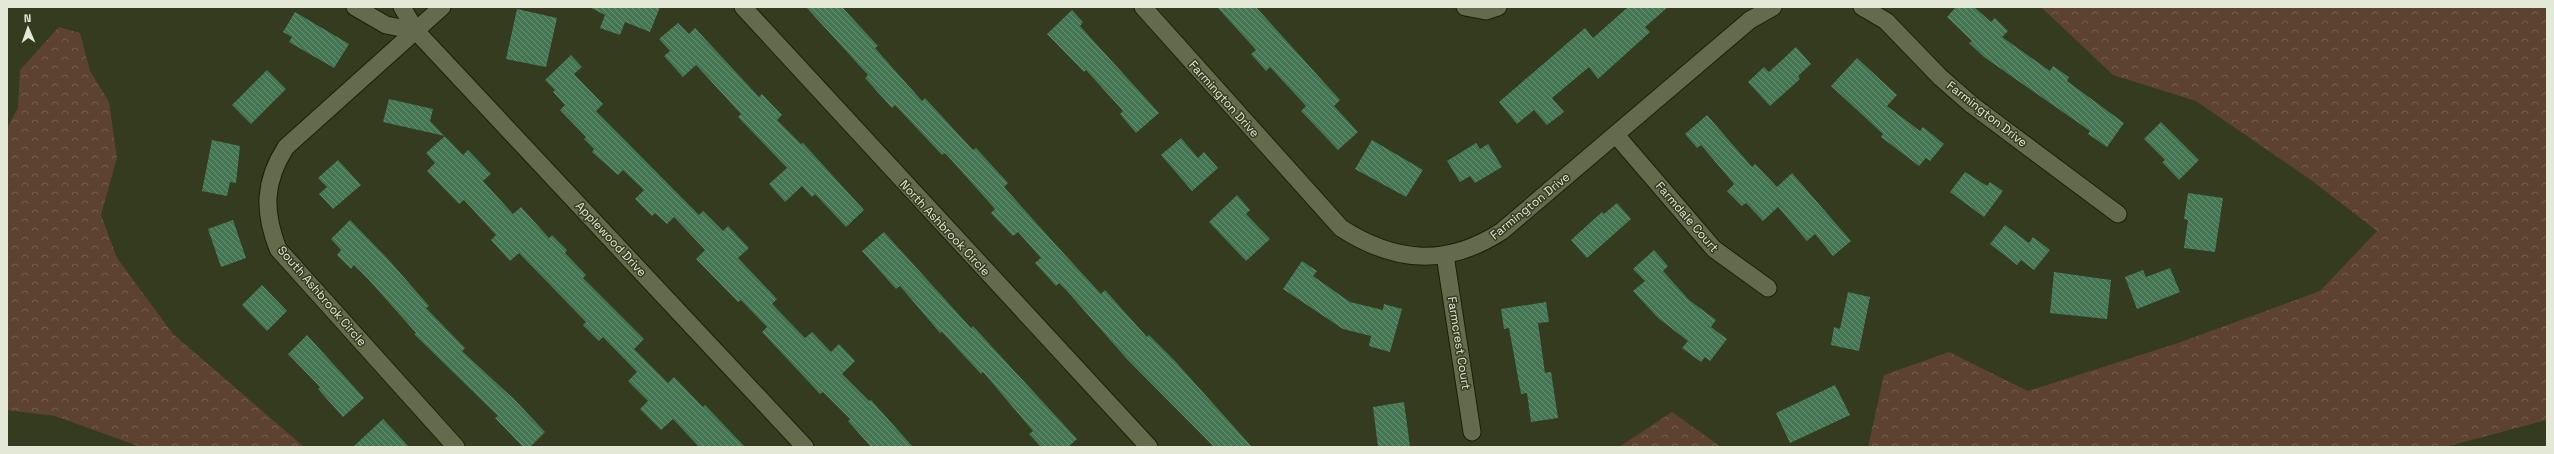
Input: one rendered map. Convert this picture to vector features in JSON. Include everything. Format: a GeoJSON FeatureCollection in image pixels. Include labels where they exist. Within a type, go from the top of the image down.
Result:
{"type":"FeatureCollection","features":[{"type":"Feature","properties":{"kind":"street"},"geometry":{"type":"LineString","coordinates":[[355,7],[386,26],[416,31],[442,7]]}},
{"type":"Feature","properties":{"kind":"street","name":"Applewood Drive"},"geometry":{"type":"LineString","coordinates":[[402,7],[416,31],[805,447]]}},
{"type":"Feature","properties":{"kind":"street","name":"North Ashbrook Circle"},"geometry":{"type":"LineString","coordinates":[[743,7],[1149,447]]}},
{"type":"Feature","properties":{"kind":"street","name":"Farmington Drive"},"geometry":{"type":"LineString","coordinates":[[1143,7],[1341,228],[1378,248],[1400,254],[1446,255],[1486,241],[1502,231],[1750,20],[1773,7]]}},
{"type":"Feature","properties":{"kind":"street"},"geometry":{"type":"LineString","coordinates":[[1465,7],[1486,11],[1498,7]]}},
{"type":"Feature","properties":{"kind":"street","name":"Farmington Drive"},"geometry":{"type":"LineString","coordinates":[[1862,7],[1886,22],[1940,77],[1972,105],[2118,214]]}},
{"type":"Feature","properties":{"kind":"street","name":"South Ashbrook Circle"},"geometry":{"type":"LineString","coordinates":[[416,31],[286,147],[275,164],[270,180],[268,213],[272,233],[278,249],[456,447]]}},
{"type":"Feature","properties":{"kind":"street","name":"Farmdale Court"},"geometry":{"type":"LineString","coordinates":[[1616,135],[1714,249],[1768,288]]}},
{"type":"Feature","properties":{"kind":"street","name":"Farmcrest Court"},"geometry":{"type":"LineString","coordinates":[[1446,255],[1472,432]]}},
{"type":"Feature","properties":{"kind":"green space"},"geometry":{"type":"Polygon","coordinates":[[[2041,7],[2547,7],[2547,420],[2445,447],[1868,447],[1884,375],[1949,352],[2028,391],[2178,343],[2320,291],[2377,231],[2311,180],[2196,101],[2113,75],[2041,7]]]}},
{"type":"Feature","properties":{"kind":"green space"},"geometry":{"type":"Polygon","coordinates":[[[59,27],[80,33],[90,71],[109,102],[117,158],[101,215],[117,258],[173,334],[304,447],[141,447],[55,416],[7,410],[7,128],[18,108],[20,70],[59,27]]]}},
{"type":"Feature","properties":{"kind":"green space"},"geometry":{"type":"Polygon","coordinates":[[[1672,412],[1721,447],[1619,447],[1672,412]]]}},
{"type":"Feature","properties":{"kind":"building"},"geometry":{"type":"Polygon","coordinates":[[[589,7],[660,7],[650,32],[625,22],[620,35],[600,28],[605,15],[589,7]]]}},
{"type":"Feature","properties":{"kind":"building"},"geometry":{"type":"Polygon","coordinates":[[[806,7],[842,7],[878,46],[875,48],[922,101],[925,98],[973,150],[976,148],[1008,183],[1004,187],[1101,294],[1105,290],[1147,337],[1149,335],[1175,361],[1252,447],[1214,447],[1126,358],[1066,290],[1059,283],[1056,286],[1035,263],[1041,258],[1018,232],[1013,236],[991,213],[995,209],[945,153],[942,155],[895,105],[892,108],[865,78],[868,75],[806,7]]]}},
{"type":"Feature","properties":{"kind":"building"},"geometry":{"type":"Polygon","coordinates":[[[1217,7],[1256,7],[1340,100],[1334,106],[1358,132],[1338,150],[1301,111],[1306,106],[1270,67],[1266,71],[1251,54],[1256,50],[1217,7]]]}},
{"type":"Feature","properties":{"kind":"building"},"geometry":{"type":"Polygon","coordinates":[[[1628,7],[1668,7],[1645,27],[1650,32],[1598,79],[1589,67],[1552,98],[1564,112],[1547,125],[1534,110],[1517,124],[1499,102],[1585,28],[1593,38],[1628,7]]]}},
{"type":"Feature","properties":{"kind":"building"},"geometry":{"type":"Polygon","coordinates":[[[1956,7],[1974,7],[1991,22],[1995,18],[2008,31],[2002,37],[2050,71],[2053,66],[2069,77],[2067,81],[2124,123],[2107,147],[2088,134],[2090,131],[1984,57],[1969,43],[1972,41],[1947,17],[1956,7]]]}},
{"type":"Feature","properties":{"kind":"building"},"geometry":{"type":"Polygon","coordinates":[[[517,9],[557,18],[546,67],[506,59],[517,9]]]}},
{"type":"Feature","properties":{"kind":"building"},"geometry":{"type":"Polygon","coordinates":[[[1072,10],[1083,22],[1080,26],[1159,113],[1136,133],[1120,114],[1123,111],[1086,70],[1084,72],[1047,34],[1072,10]]]}},
{"type":"Feature","properties":{"kind":"building"},"geometry":{"type":"Polygon","coordinates":[[[295,12],[349,44],[334,68],[289,42],[292,37],[283,32],[295,12]]]}},
{"type":"Feature","properties":{"kind":"building"},"geometry":{"type":"Polygon","coordinates":[[[678,23],[689,34],[695,28],[759,97],[762,94],[782,115],[777,120],[801,144],[803,143],[864,210],[846,227],[815,194],[812,197],[802,186],[785,202],[769,184],[787,168],[738,117],[741,114],[696,65],[683,77],[664,56],[670,51],[659,39],[678,23]]]}},
{"type":"Feature","properties":{"kind":"building"},"geometry":{"type":"Polygon","coordinates":[[[1796,47],[1811,64],[1798,76],[1800,79],[1770,106],[1748,82],[1764,67],[1769,72],[1796,47]]]}},
{"type":"Feature","properties":{"kind":"building"},"geometry":{"type":"Polygon","coordinates":[[[571,55],[582,67],[574,74],[603,104],[596,111],[699,215],[703,211],[723,231],[728,226],[749,248],[738,258],[777,299],[772,304],[805,338],[812,332],[831,352],[839,344],[855,361],[842,374],[869,401],[871,400],[913,447],[871,447],[848,421],[850,419],[823,392],[820,394],[762,332],[767,327],[741,300],[738,302],[696,259],[705,250],[674,217],[667,224],[655,213],[652,216],[635,199],[644,190],[623,170],[618,175],[592,152],[594,149],[584,139],[586,137],[560,110],[565,105],[553,92],[555,90],[545,80],[571,55]]]}},
{"type":"Feature","properties":{"kind":"building"},"geometry":{"type":"Polygon","coordinates":[[[1857,58],[1897,95],[1887,106],[1920,131],[1923,127],[1944,144],[1930,161],[1926,158],[1919,166],[1881,137],[1883,134],[1831,86],[1857,58]]]}},
{"type":"Feature","properties":{"kind":"building"},"geometry":{"type":"Polygon","coordinates":[[[267,70],[286,89],[251,124],[232,105],[267,70]]]}},
{"type":"Feature","properties":{"kind":"building"},"geometry":{"type":"Polygon","coordinates":[[[389,99],[433,109],[430,121],[444,136],[383,122],[389,99]]]}},
{"type":"Feature","properties":{"kind":"building"},"geometry":{"type":"Polygon","coordinates":[[[1707,115],[1752,167],[1755,164],[1777,187],[1792,173],[1851,241],[1833,256],[1815,234],[1807,241],[1778,207],[1763,221],[1746,203],[1742,206],[1727,191],[1734,184],[1701,145],[1697,148],[1685,134],[1707,115]]]}},
{"type":"Feature","properties":{"kind":"building"},"geometry":{"type":"Polygon","coordinates":[[[2161,122],[2199,160],[2179,180],[2162,162],[2165,160],[2144,139],[2161,122]]]}},
{"type":"Feature","properties":{"kind":"building"},"geometry":{"type":"Polygon","coordinates":[[[445,136],[463,155],[468,150],[491,174],[483,181],[513,214],[521,207],[549,238],[552,235],[567,250],[565,253],[586,275],[583,278],[644,339],[634,349],[668,383],[674,377],[703,407],[705,405],[745,447],[699,447],[673,419],[661,430],[640,409],[648,401],[628,381],[637,372],[603,337],[599,341],[583,325],[586,322],[519,253],[510,261],[491,240],[496,235],[464,200],[459,204],[427,171],[435,163],[426,153],[445,136]]]}},
{"type":"Feature","properties":{"kind":"building"},"geometry":{"type":"Polygon","coordinates":[[[1181,138],[1198,158],[1204,152],[1218,168],[1192,191],[1161,155],[1181,138]]]}},
{"type":"Feature","properties":{"kind":"building"},"geometry":{"type":"Polygon","coordinates":[[[212,140],[240,146],[236,183],[230,182],[227,196],[202,191],[212,140]]]}},
{"type":"Feature","properties":{"kind":"building"},"geometry":{"type":"Polygon","coordinates":[[[1372,140],[1423,170],[1406,197],[1355,169],[1372,140]]]}},
{"type":"Feature","properties":{"kind":"building"},"geometry":{"type":"Polygon","coordinates":[[[1476,143],[1480,149],[1488,144],[1502,167],[1475,183],[1470,176],[1460,182],[1447,161],[1476,143]]]}},
{"type":"Feature","properties":{"kind":"building"},"geometry":{"type":"Polygon","coordinates":[[[338,160],[361,185],[333,209],[319,194],[327,187],[318,178],[338,160]]]}},
{"type":"Feature","properties":{"kind":"building"},"geometry":{"type":"Polygon","coordinates":[[[1965,172],[1987,186],[1990,182],[2003,191],[1984,217],[1950,192],[1965,172]]]}},
{"type":"Feature","properties":{"kind":"building"},"geometry":{"type":"Polygon","coordinates":[[[2188,193],[2223,198],[2215,252],[2184,248],[2188,220],[2184,219],[2188,193]]]}},
{"type":"Feature","properties":{"kind":"building"},"geometry":{"type":"Polygon","coordinates":[[[1237,195],[1250,210],[1246,214],[1270,239],[1246,261],[1209,222],[1237,195]]]}},
{"type":"Feature","properties":{"kind":"building"},"geometry":{"type":"Polygon","coordinates":[[[1617,203],[1631,219],[1587,258],[1571,240],[1602,212],[1604,214],[1617,203]]]}},
{"type":"Feature","properties":{"kind":"building"},"geometry":{"type":"Polygon","coordinates":[[[233,220],[246,258],[221,267],[208,229],[233,220]]]}},
{"type":"Feature","properties":{"kind":"building"},"geometry":{"type":"Polygon","coordinates":[[[350,220],[388,259],[429,306],[426,308],[465,348],[462,351],[515,400],[545,432],[530,447],[523,447],[495,418],[498,416],[414,334],[416,333],[368,279],[354,265],[351,269],[337,255],[341,250],[331,239],[350,220]]]}},
{"type":"Feature","properties":{"kind":"building"},"geometry":{"type":"Polygon","coordinates":[[[2005,225],[2029,243],[2033,237],[2050,250],[2034,270],[2021,260],[2017,265],[1990,244],[2005,225]]]}},
{"type":"Feature","properties":{"kind":"building"},"geometry":{"type":"Polygon","coordinates":[[[884,232],[971,328],[973,326],[1077,439],[1068,447],[1041,447],[1029,434],[1033,431],[983,372],[981,374],[942,332],[940,333],[900,286],[896,289],[862,251],[884,232]]]}},
{"type":"Feature","properties":{"kind":"building"},"geometry":{"type":"Polygon","coordinates":[[[1654,250],[1668,266],[1663,271],[1689,300],[1716,320],[1711,327],[1727,339],[1710,361],[1705,357],[1701,362],[1682,348],[1688,341],[1658,318],[1633,291],[1645,281],[1633,269],[1654,250]]]}},
{"type":"Feature","properties":{"kind":"building"},"geometry":{"type":"Polygon","coordinates":[[[1302,261],[1317,271],[1313,276],[1350,302],[1383,310],[1384,304],[1402,309],[1390,352],[1369,346],[1371,336],[1343,329],[1283,289],[1302,261]]]}},
{"type":"Feature","properties":{"kind":"building"},"geometry":{"type":"Polygon","coordinates":[[[2170,268],[2180,292],[2137,309],[2125,277],[2143,270],[2146,277],[2170,268]]]}},
{"type":"Feature","properties":{"kind":"building"},"geometry":{"type":"Polygon","coordinates":[[[2054,272],[2111,280],[2107,319],[2050,313],[2054,272]]]}},
{"type":"Feature","properties":{"kind":"building"},"geometry":{"type":"Polygon","coordinates":[[[262,285],[287,311],[267,331],[242,305],[262,285]]]}},
{"type":"Feature","properties":{"kind":"building"},"geometry":{"type":"Polygon","coordinates":[[[1848,292],[1870,297],[1859,351],[1831,345],[1834,327],[1840,329],[1848,292]]]}},
{"type":"Feature","properties":{"kind":"building"},"geometry":{"type":"Polygon","coordinates":[[[1546,302],[1549,322],[1538,323],[1545,373],[1551,372],[1558,418],[1531,422],[1527,393],[1521,394],[1509,328],[1504,329],[1501,309],[1546,302]]]}},
{"type":"Feature","properties":{"kind":"building"},"geometry":{"type":"Polygon","coordinates":[[[307,335],[364,398],[343,417],[318,389],[320,387],[288,354],[307,335]]]}},
{"type":"Feature","properties":{"kind":"building"},"geometry":{"type":"Polygon","coordinates":[[[1835,385],[1850,415],[1790,443],[1776,413],[1835,385]]]}},
{"type":"Feature","properties":{"kind":"building"},"geometry":{"type":"Polygon","coordinates":[[[1404,402],[1410,447],[1378,447],[1373,407],[1404,402]]]}},
{"type":"Feature","properties":{"kind":"building"},"geometry":{"type":"Polygon","coordinates":[[[383,419],[409,447],[353,447],[383,419]]]}}]}
